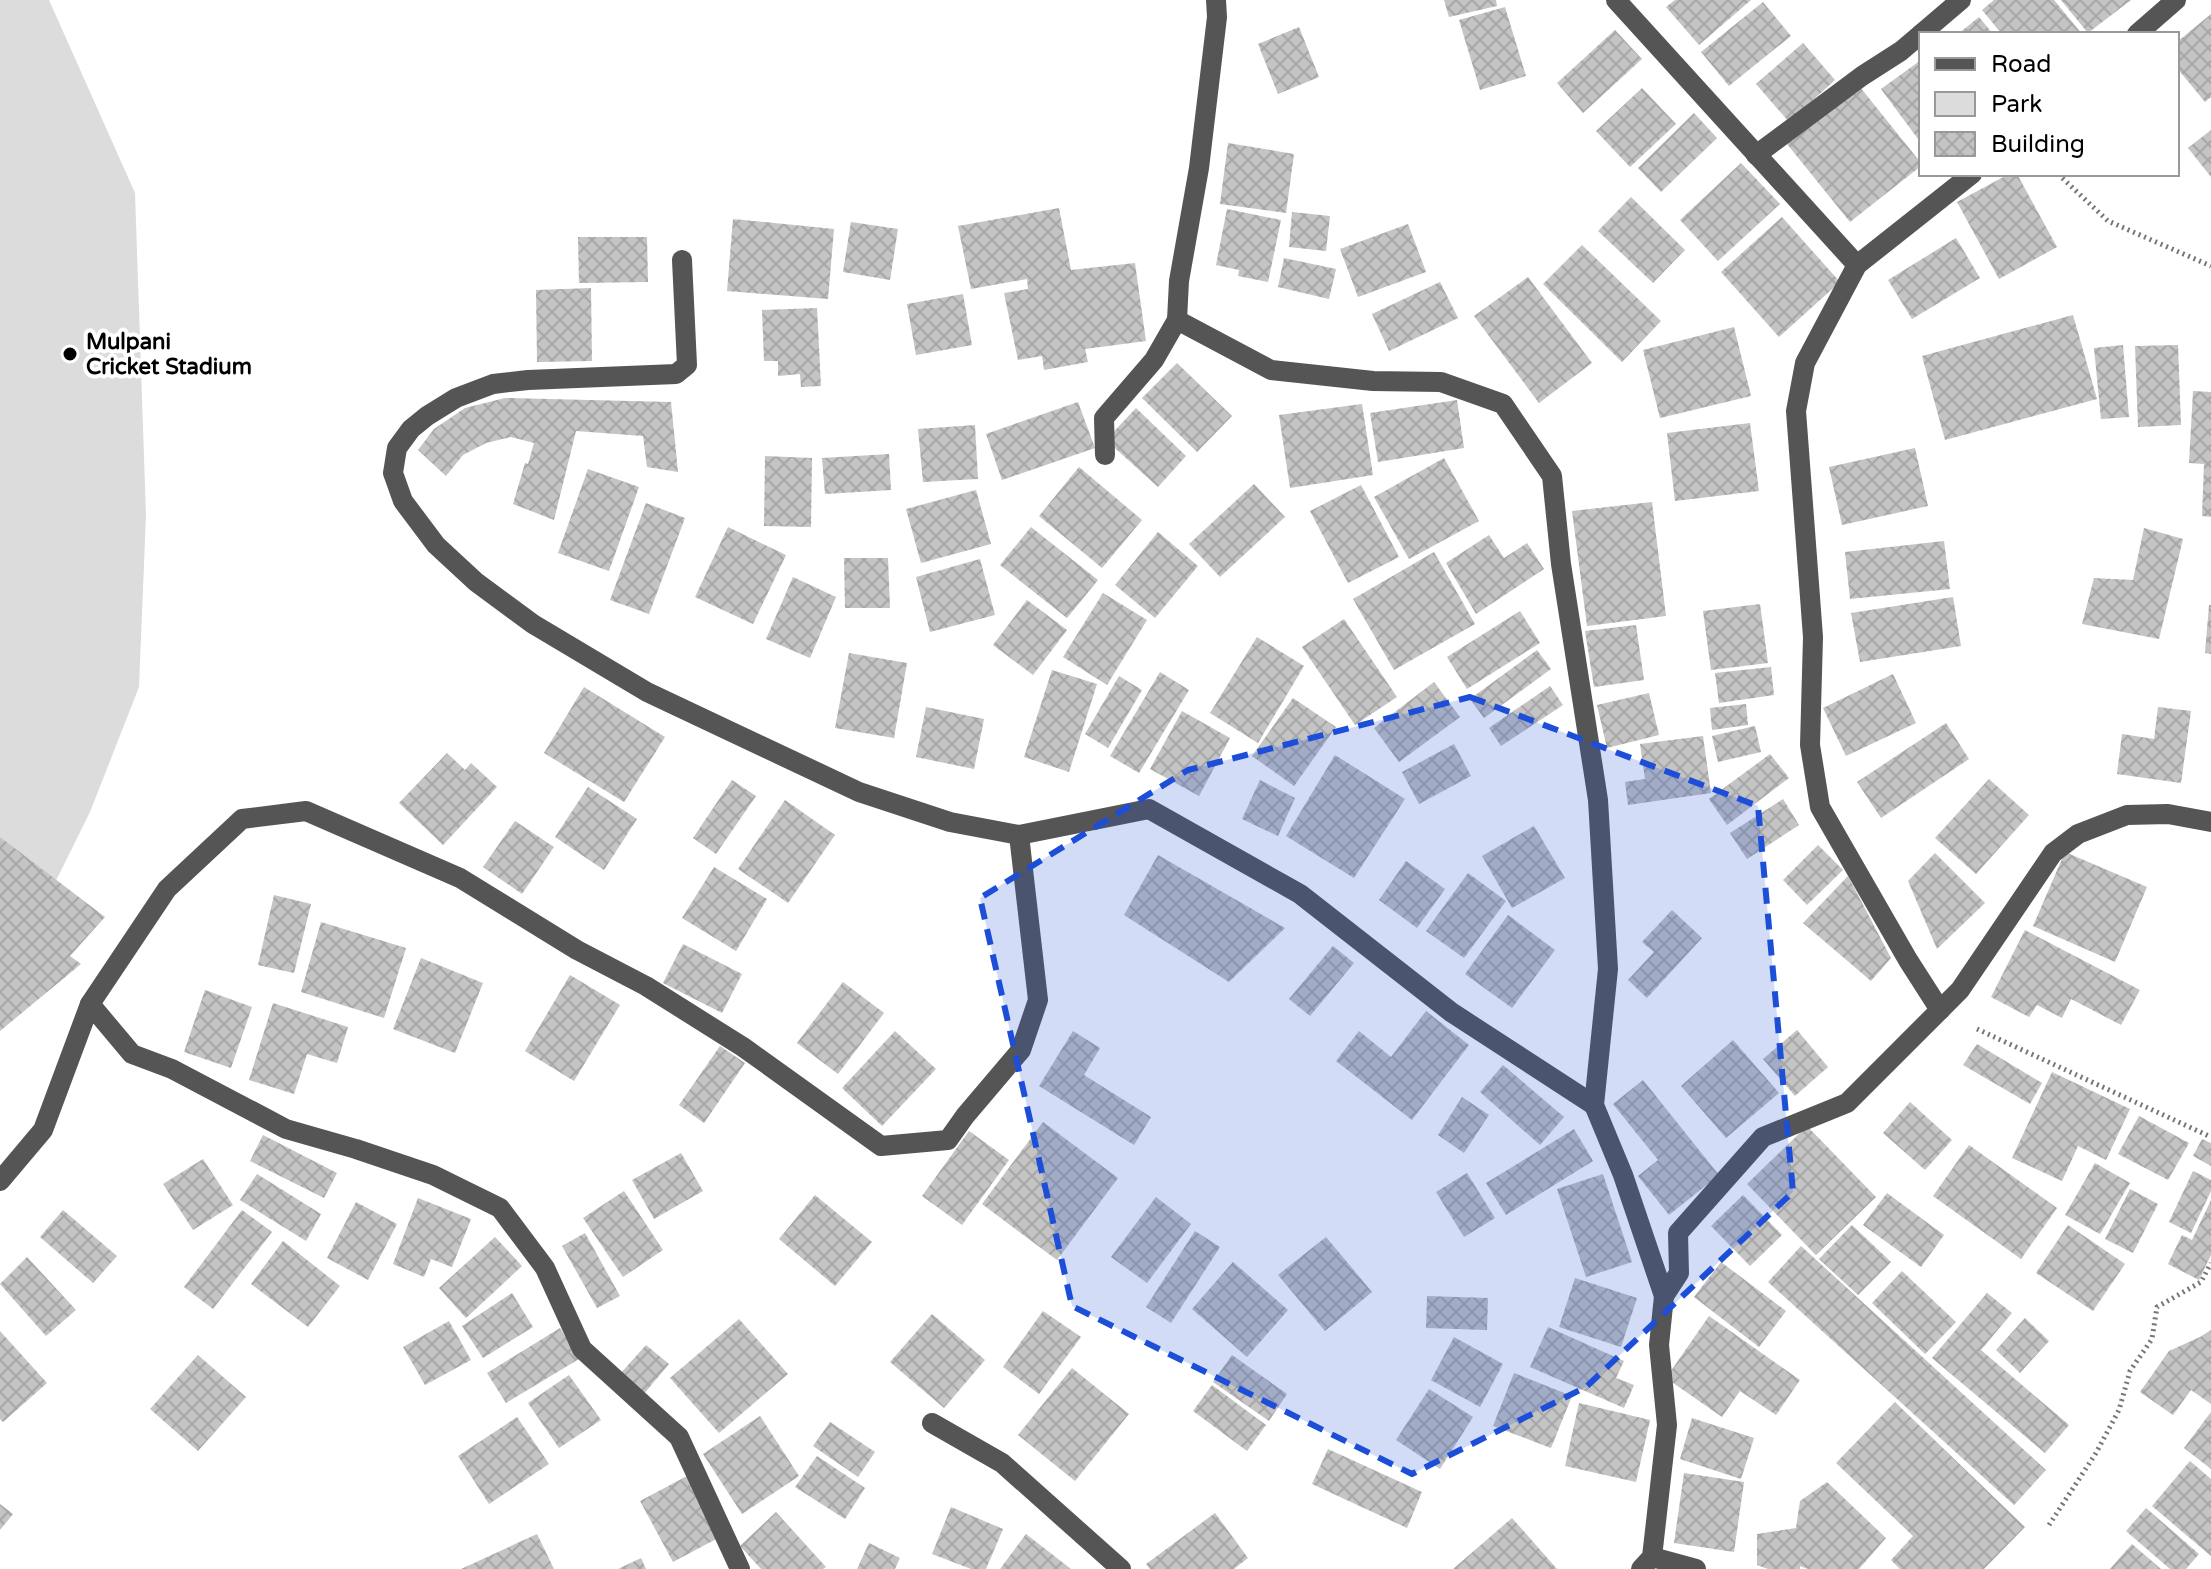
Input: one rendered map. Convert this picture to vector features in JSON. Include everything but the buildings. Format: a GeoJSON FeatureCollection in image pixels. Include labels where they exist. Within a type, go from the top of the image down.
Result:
{"type":"FeatureCollection","features":[{"type":"Feature","properties":{"kind":"street"},"geometry":{"type":"LineString","coordinates":[[1105,455],[1104,418],[1154,360],[1177,320],[1179,281],[1199,168],[1217,17],[1216,0]]}},
{"type":"Feature","properties":{"kind":"street"},"geometry":{"type":"LineString","coordinates":[[1616,0],[1857,265]]}},
{"type":"Feature","properties":{"kind":"street"},"geometry":{"type":"LineString","coordinates":[[1923,32],[1961,0]]}},
{"type":"Feature","properties":{"kind":"street"},"geometry":{"type":"LineString","coordinates":[[2139,32],[2176,0]]}},
{"type":"Feature","properties":{"kind":"street"},"geometry":{"type":"LineString","coordinates":[[1756,155],[1919,36]]}},
{"type":"Feature","properties":{"kind":"street"},"geometry":{"type":"LineString","coordinates":[[1940,1010],[1820,807],[1810,745],[1813,637],[1796,411],[1805,363],[1857,265],[1969,176]]}},
{"type":"Feature","properties":{"kind":"street"},"geometry":{"type":"LineString","coordinates":[[682,260],[687,365],[676,374],[493,384],[456,398],[411,429],[397,448],[393,473],[403,501],[436,545],[476,582],[533,624],[647,692],[859,792],[950,822],[1019,835],[1149,809],[1300,894],[1451,1012],[1594,1105]]}},
{"type":"Feature","properties":{"kind":"street"},"geometry":{"type":"LineString","coordinates":[[1177,320],[1271,370],[1373,381],[1441,382],[1503,404],[1552,476],[1561,564],[1598,800],[1608,969],[1594,1105],[1623,1175],[1664,1296],[1659,1345],[1667,1425],[1646,1563],[1696,1569]]}},
{"type":"Feature","properties":{"kind":"street"},"geometry":{"type":"LineString","coordinates":[[0,1181],[43,1130],[90,1004],[167,889],[242,819],[306,811],[460,878],[577,950],[646,986],[743,1047],[881,1146],[948,1140],[1021,1050],[1038,1000],[1019,835]]}},
{"type":"Feature","properties":{"kind":"street"},"geometry":{"type":"LineString","coordinates":[[1664,1296],[1679,1273],[1678,1233],[1763,1137],[1847,1103],[1960,990],[2053,853],[2078,834],[2127,815],[2168,814],[2211,822]]}},
{"type":"Feature","properties":{"kind":"street"},"geometry":{"type":"LineString","coordinates":[[90,1004],[132,1054],[172,1069],[286,1129],[433,1175],[500,1208],[545,1268],[582,1349],[679,1437],[740,1569]]}},
{"type":"Feature","properties":{"kind":"street"},"geometry":{"type":"LineString","coordinates":[[932,1423],[1002,1463],[1121,1569]]}},
{"type":"Feature","properties":{"kind":"path"},"geometry":{"type":"LineString","coordinates":[[2060,176],[2108,221],[2211,266]]}},
{"type":"Feature","properties":{"kind":"path"},"geometry":{"type":"LineString","coordinates":[[1940,1010],[2211,1137]]}},
{"type":"Feature","properties":{"kind":"path"},"geometry":{"type":"LineString","coordinates":[[2049,1525],[2096,1453],[2119,1410],[2130,1371],[2152,1339],[2157,1307],[2201,1282],[2211,1263]]}},
{"type":"Feature","properties":{"kind":"highlighted area"},"geometry":{"type":"Polygon","coordinates":[[[1470,697],[1758,806],[1793,1192],[1586,1387],[1412,1474],[1072,1306],[980,898],[1188,770],[1470,697]]]}},
{"type":"Feature","properties":{"kind":"green space","name":"Mulpani Cricket Stadium"},"geometry":{"type":"Polygon","coordinates":[[[0,0],[49,0],[135,193],[146,515],[139,687],[90,812],[39,915],[0,961],[0,0]]]}},
{"type":"Feature","properties":{"kind":"place","name":"Mulpani Cricket Stadium"},"geometry":{"type":"Point","coordinates":[70,354]}}]}
